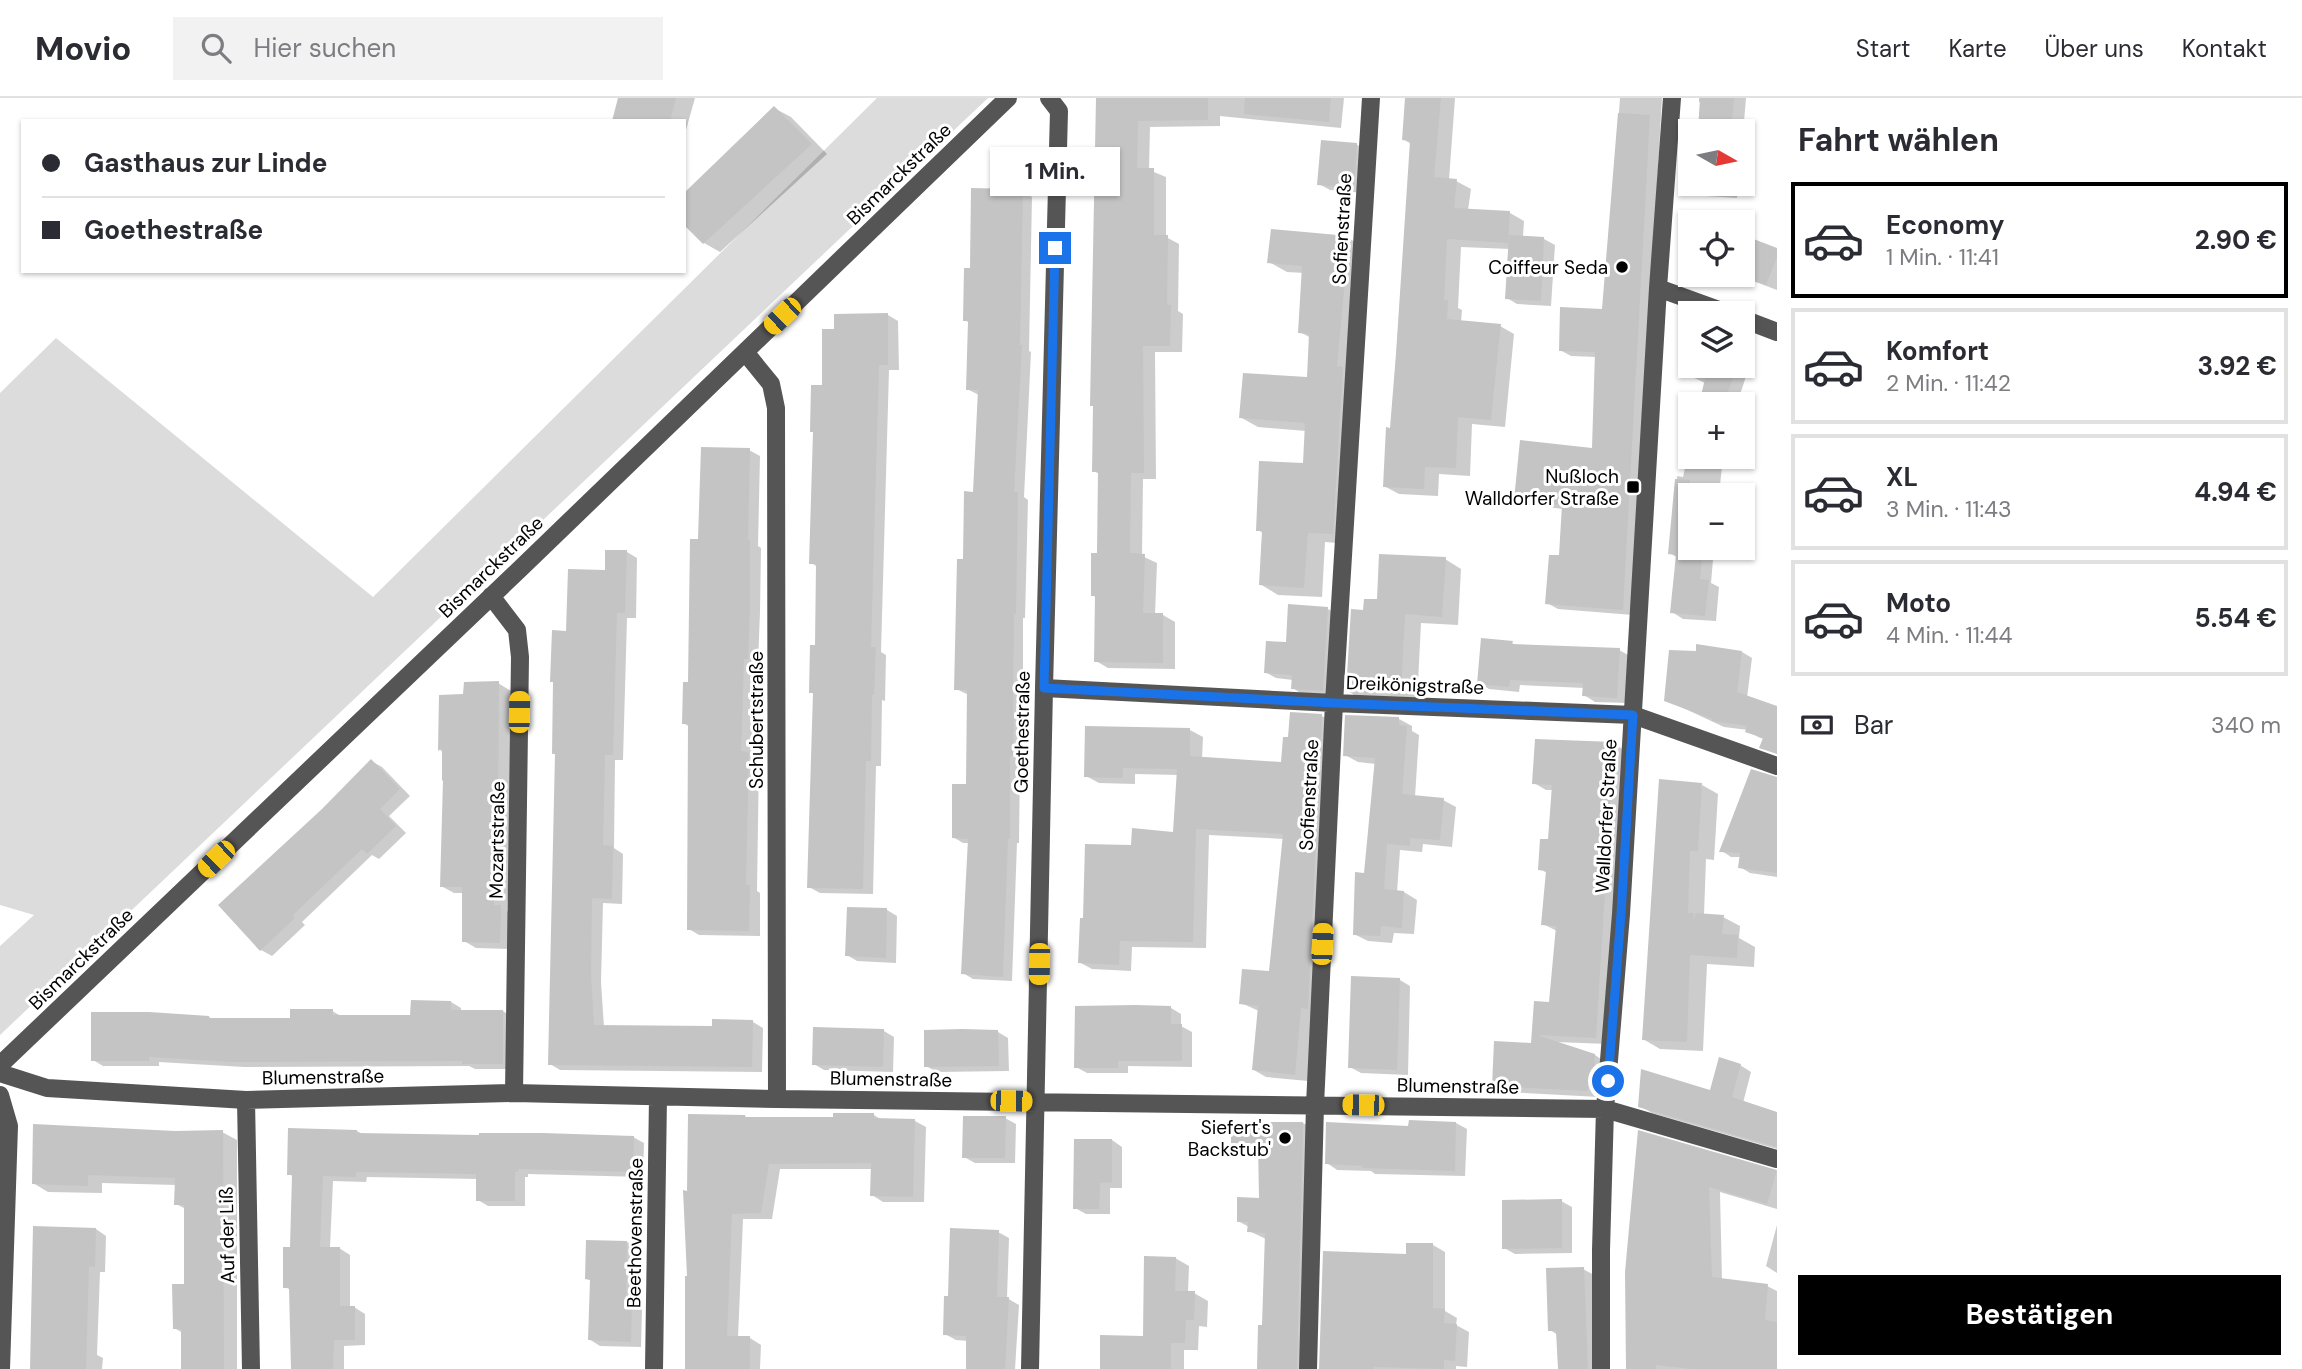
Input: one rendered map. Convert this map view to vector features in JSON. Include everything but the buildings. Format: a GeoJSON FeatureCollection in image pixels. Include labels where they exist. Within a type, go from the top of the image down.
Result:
{"type":"FeatureCollection","features":[{"type":"Feature","properties":{"kind":"street","name":"Bismarckstraße"},"geometry":{"type":"LineString","coordinates":[[0,1065],[1008,98]]}},
{"type":"Feature","properties":{"kind":"street","name":"Goethestraße"},"geometry":{"type":"LineString","coordinates":[[1030,1369],[1059,111],[1049,98]]}},
{"type":"Feature","properties":{"kind":"street","name":"Sofienstraße"},"geometry":{"type":"LineString","coordinates":[[1308,1369],[1315,1105],[1334,703],[1371,98]]}},
{"type":"Feature","properties":{"kind":"street","name":"Walldorfer Straße"},"geometry":{"type":"LineString","coordinates":[[1601,1369],[1605,1109],[1621,914],[1658,288],[1672,98]]}},
{"type":"Feature","properties":{"kind":"street"},"geometry":{"type":"LineString","coordinates":[[1658,288],[1694,301]]}},
{"type":"Feature","properties":{"kind":"street"},"geometry":{"type":"LineString","coordinates":[[1755,324],[1777,332]]}},
{"type":"Feature","properties":{"kind":"street","name":"Schubertstraße"},"geometry":{"type":"LineString","coordinates":[[745,352],[771,384],[776,408],[777,1099]]}},
{"type":"Feature","properties":{"kind":"street","name":"Mozartstraße"},"geometry":{"type":"LineString","coordinates":[[491,596],[517,630],[520,657],[514,1093]]}},
{"type":"Feature","properties":{"kind":"street","name":"Dreikönigstraße"},"geometry":{"type":"LineString","coordinates":[[1044,688],[1633,715],[1777,766]]}},
{"type":"Feature","properties":{"kind":"street","name":"Blumenstraße"},"geometry":{"type":"LineString","coordinates":[[0,1073],[47,1088],[246,1100],[514,1093],[777,1099],[1605,1109],[1777,1159]]}},
{"type":"Feature","properties":{"kind":"street"},"geometry":{"type":"LineString","coordinates":[[0,1095],[9,1126],[1,1369]]}},
{"type":"Feature","properties":{"kind":"street","name":"Beethovenstraße"},"geometry":{"type":"LineString","coordinates":[[654,1369],[658,1097]]}},
{"type":"Feature","properties":{"kind":"street","name":"Auf der Liß"},"geometry":{"type":"LineString","coordinates":[[246,1100],[251,1369]]}},
{"type":"Feature","properties":{"kind":"shaded area"},"geometry":{"type":"Polygon","coordinates":[[[877,98],[988,98],[0,1035],[0,946],[34,915],[0,905],[0,393],[56,338],[373,597],[877,98]]]}},
{"type":"Feature","properties":{"kind":"place","name":"Coiffeur Seda"},"geometry":{"type":"Point","coordinates":[1622,267]}},
{"type":"Feature","properties":{"kind":"place","name":"Nußloch Walldorfer Straße"},"geometry":{"type":"Point","coordinates":[1633,487]}},
{"type":"Feature","properties":{"kind":"place","name":"Siefert's Backstub'"},"geometry":{"type":"Point","coordinates":[1285,1138]}},
{"type":"Feature","properties":{"kind":"route"},"geometry":{"type":"LineString","coordinates":[[1055,248],[1044,688],[1633,715],[1608,1081]]}}]}
